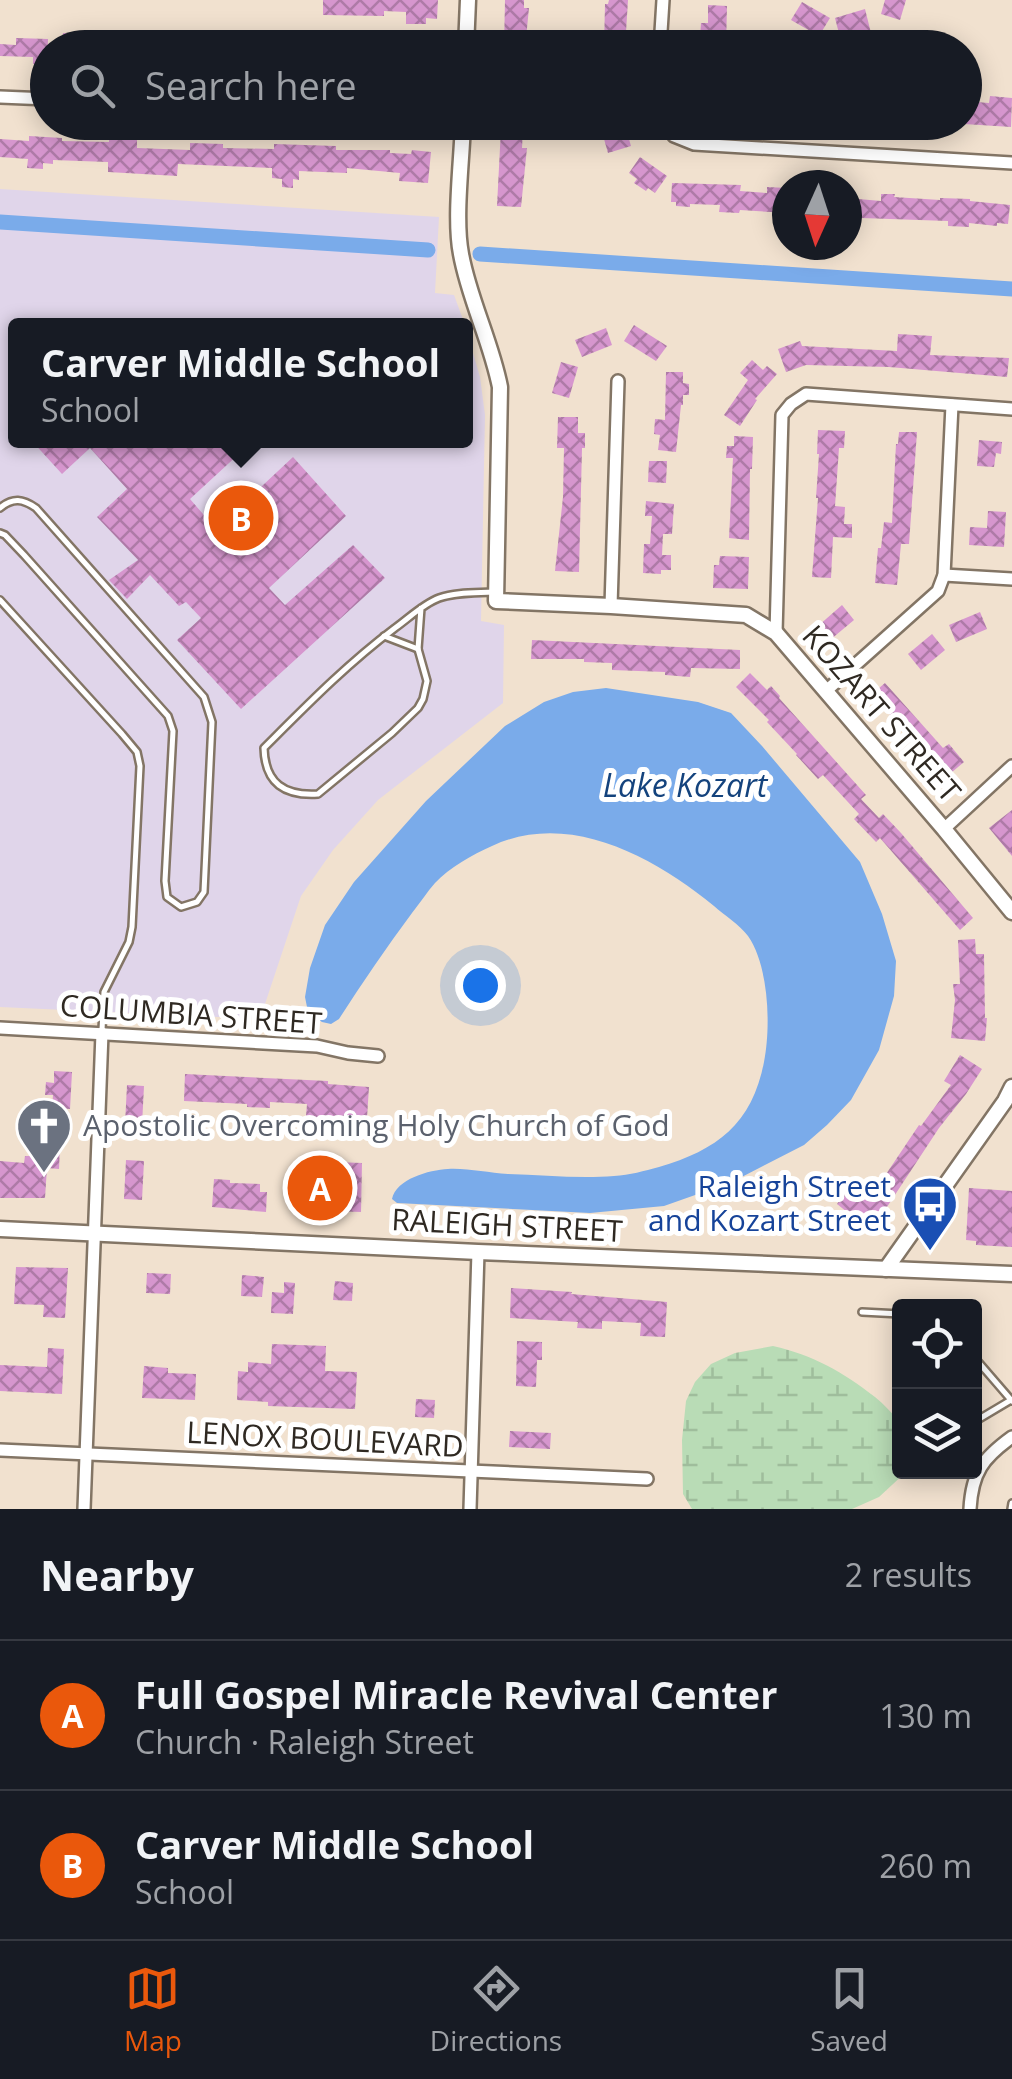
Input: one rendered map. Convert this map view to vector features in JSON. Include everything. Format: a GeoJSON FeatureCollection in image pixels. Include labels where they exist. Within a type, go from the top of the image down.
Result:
{"type":"FeatureCollection","features":[{"type":"Feature","properties":{"kind":"street"},"geometry":{"type":"LineString","coordinates":[[467,30],[468,0]]}},
{"type":"Feature","properties":{"kind":"street"},"geometry":{"type":"LineString","coordinates":[[661,30],[662,0]]}},
{"type":"Feature","properties":{"kind":"street"},"geometry":{"type":"LineString","coordinates":[[0,97],[30,98]]}},
{"type":"Feature","properties":{"kind":"street"},"geometry":{"type":"LineString","coordinates":[[462,140],[461,254],[500,387],[496,596]]}},
{"type":"Feature","properties":{"kind":"street"},"geometry":{"type":"LineString","coordinates":[[684,140],[694,144],[1012,164]]}},
{"type":"Feature","properties":{"kind":"street"},"geometry":{"type":"LineString","coordinates":[[611,606],[618,381]]}},
{"type":"Feature","properties":{"kind":"street"},"geometry":{"type":"LineString","coordinates":[[776,633],[782,415],[791,404],[806,394],[1012,409]]}},
{"type":"Feature","properties":{"kind":"street"},"geometry":{"type":"LineString","coordinates":[[826,691],[938,591],[944,575],[952,405]]}},
{"type":"Feature","properties":{"kind":"street"},"geometry":{"type":"LineString","coordinates":[[944,575],[1012,580]]}},
{"type":"Feature","properties":{"kind":"street","name":"KOZART STREET"},"geometry":{"type":"LineString","coordinates":[[496,596],[746,615],[776,633],[1012,912]]}},
{"type":"Feature","properties":{"kind":"street"},"geometry":{"type":"LineString","coordinates":[[944,829],[1012,766]]}},
{"type":"Feature","properties":{"kind":"street","name":"COLUMBIA STREET"},"geometry":{"type":"LineString","coordinates":[[0,1028],[317,1046],[378,1056]]}},
{"type":"Feature","properties":{"kind":"street"},"geometry":{"type":"LineString","coordinates":[[84,1509],[102,1033]]}},
{"type":"Feature","properties":{"kind":"street"},"geometry":{"type":"LineString","coordinates":[[886,1269],[1010,1097]]}},
{"type":"Feature","properties":{"kind":"street","name":"RALEIGH STREET"},"geometry":{"type":"LineString","coordinates":[[0,1229],[1012,1274]]}},
{"type":"Feature","properties":{"kind":"street"},"geometry":{"type":"LineString","coordinates":[[470,1509],[478,1252]]}},
{"type":"Feature","properties":{"kind":"street"},"geometry":{"type":"LineString","coordinates":[[970,1509],[978,1469],[994,1450],[1012,1438]]}},
{"type":"Feature","properties":{"kind":"street","name":"LENOX BOULEVARD"},"geometry":{"type":"LineString","coordinates":[[0,1450],[647,1479]]}},
{"type":"Feature","properties":{"kind":"lane"},"geometry":{"type":"LineString","coordinates":[[0,508],[20,500],[36,508],[204,696],[212,722],[204,892],[198,902],[181,907],[167,897],[172,731],[168,716],[2,534]]}},
{"type":"Feature","properties":{"kind":"lane"},"geometry":{"type":"LineString","coordinates":[[421,608],[418,648],[427,681],[418,708],[318,794],[292,794],[280,787],[271,777],[264,748],[338,675],[384,636],[421,608],[437,599],[456,594],[496,596]]}},
{"type":"Feature","properties":{"kind":"lane"},"geometry":{"type":"LineString","coordinates":[[0,600],[137,752],[140,766],[132,927],[123,956],[104,992],[102,1033]]}},
{"type":"Feature","properties":{"kind":"lane"},"geometry":{"type":"LineString","coordinates":[[384,636],[418,648]]}},
{"type":"Feature","properties":{"kind":"lane"},"geometry":{"type":"LineString","coordinates":[[862,1312],[892,1314]]}},
{"type":"Feature","properties":{"kind":"lane"},"geometry":{"type":"LineString","coordinates":[[982,1366],[1012,1400],[982,1417]]}},
{"type":"Feature","properties":{"kind":"shaded area"},"geometry":{"type":"Polygon","coordinates":[[[0,189],[439,217],[435,293],[454,295],[462,318],[8,318],[8,448],[473,448],[473,353],[485,415],[481,621],[504,625],[503,703],[378,800],[333,850],[301,896],[260,1019],[0,1007],[0,189]]]}},
{"type":"Feature","properties":{"kind":"green space"},"geometry":{"type":"Polygon","coordinates":[[[773,1346],[801,1354],[839,1372],[875,1397],[892,1413],[892,1479],[898,1479],[879,1497],[852,1509],[692,1509],[683,1494],[686,1401],[695,1382],[711,1364],[735,1353],[773,1346]]]}},
{"type":"Feature","properties":{"kind":"water","name":"Lake Kozart"},"geometry":{"type":"Polygon","coordinates":[[[606,688],[698,702],[731,713],[860,862],[896,961],[894,996],[879,1050],[851,1100],[804,1145],[732,1182],[664,1206],[590,1213],[397,1203],[392,1199],[400,1186],[414,1177],[440,1170],[588,1177],[626,1175],[659,1167],[715,1143],[741,1118],[751,1102],[764,1062],[768,1015],[760,963],[748,936],[665,871],[609,844],[580,836],[521,836],[462,862],[429,890],[339,1019],[331,1024],[322,1022],[308,1012],[305,997],[310,968],[325,925],[354,882],[426,801],[505,726],[544,702],[573,692],[606,688]]]}},
{"type":"Feature","properties":{"kind":"building"},"geometry":{"type":"Polygon","coordinates":[[[323,0],[438,0],[437,19],[426,18],[426,24],[406,24],[406,12],[384,11],[384,16],[323,15],[323,0]]]}},
{"type":"Feature","properties":{"kind":"building"},"geometry":{"type":"Polygon","coordinates":[[[505,0],[524,0],[524,8],[529,8],[527,30],[504,30],[505,0]]]}},
{"type":"Feature","properties":{"kind":"building"},"geometry":{"type":"Polygon","coordinates":[[[609,0],[628,0],[626,30],[604,30],[609,0]]]}},
{"type":"Feature","properties":{"kind":"building"},"geometry":{"type":"Polygon","coordinates":[[[885,0],[906,0],[900,20],[881,14],[885,0]]]}},
{"type":"Feature","properties":{"kind":"building"},"geometry":{"type":"Polygon","coordinates":[[[802,2],[830,18],[823,30],[808,30],[791,20],[802,2]]]}},
{"type":"Feature","properties":{"kind":"building"},"geometry":{"type":"Polygon","coordinates":[[[708,5],[727,6],[726,30],[700,30],[701,23],[708,23],[708,5]]]}},
{"type":"Feature","properties":{"kind":"building"},"geometry":{"type":"Polygon","coordinates":[[[865,9],[870,30],[838,30],[835,18],[865,9]]]}},
{"type":"Feature","properties":{"kind":"building"},"geometry":{"type":"Polygon","coordinates":[[[16,38],[30,38],[30,57],[0,56],[0,44],[16,45],[16,38]]]}},
{"type":"Feature","properties":{"kind":"building"},"geometry":{"type":"Polygon","coordinates":[[[990,96],[1012,98],[1011,127],[982,125],[982,102],[989,103],[990,96]]]}},
{"type":"Feature","properties":{"kind":"building"},"geometry":{"type":"Polygon","coordinates":[[[29,136],[30,140],[137,140],[137,148],[190,150],[190,143],[274,149],[274,144],[390,153],[431,152],[428,183],[399,181],[400,173],[347,168],[347,173],[299,171],[293,188],[282,187],[282,179],[272,178],[272,168],[178,164],[177,176],[108,172],[108,162],[53,160],[53,164],[43,163],[43,169],[27,168],[28,159],[0,157],[0,139],[29,141],[29,136]]]}},
{"type":"Feature","properties":{"kind":"building"},"geometry":{"type":"Polygon","coordinates":[[[500,140],[522,140],[522,148],[527,148],[521,207],[497,206],[500,140]]]}},
{"type":"Feature","properties":{"kind":"building"},"geometry":{"type":"Polygon","coordinates":[[[604,140],[629,140],[631,146],[608,153],[604,140]]]}},
{"type":"Feature","properties":{"kind":"building"},"geometry":{"type":"Polygon","coordinates":[[[640,157],[667,176],[655,193],[634,183],[637,179],[629,173],[640,157]]]}},
{"type":"Feature","properties":{"kind":"building"},"geometry":{"type":"Polygon","coordinates":[[[672,183],[741,185],[740,191],[767,193],[767,187],[772,187],[772,212],[719,212],[720,205],[690,207],[671,202],[672,183]]]}},
{"type":"Feature","properties":{"kind":"building"},"geometry":{"type":"Polygon","coordinates":[[[881,194],[895,194],[894,197],[970,199],[1010,205],[1008,224],[969,223],[969,227],[948,226],[948,221],[862,218],[862,199],[881,201],[881,194]]]}},
{"type":"Feature","properties":{"kind":"building"},"geometry":{"type":"Polygon","coordinates":[[[634,325],[667,346],[656,361],[624,341],[634,325]]]}},
{"type":"Feature","properties":{"kind":"building"},"geometry":{"type":"Polygon","coordinates":[[[606,328],[612,345],[582,357],[575,340],[606,328]]]}},
{"type":"Feature","properties":{"kind":"building"},"geometry":{"type":"Polygon","coordinates":[[[898,334],[932,336],[930,355],[1009,358],[1007,377],[806,365],[786,372],[778,349],[800,341],[802,346],[897,351],[898,334]]]}},
{"type":"Feature","properties":{"kind":"building"},"geometry":{"type":"Polygon","coordinates":[[[752,360],[763,370],[767,366],[777,374],[755,399],[740,426],[724,415],[748,380],[740,373],[752,360]]]}},
{"type":"Feature","properties":{"kind":"building"},"geometry":{"type":"Polygon","coordinates":[[[561,362],[578,367],[569,398],[552,393],[561,362]]]}},
{"type":"Feature","properties":{"kind":"building"},"geometry":{"type":"Polygon","coordinates":[[[666,372],[683,372],[683,383],[689,384],[689,395],[683,395],[681,405],[676,452],[658,450],[660,435],[654,434],[655,419],[665,420],[666,372]]]}},
{"type":"Feature","properties":{"kind":"building"},"geometry":{"type":"Polygon","coordinates":[[[558,417],[578,417],[578,433],[585,433],[579,572],[555,571],[564,448],[557,448],[558,417]]]}},
{"type":"Feature","properties":{"kind":"building"},"geometry":{"type":"Polygon","coordinates":[[[818,430],[845,431],[844,448],[839,448],[835,506],[845,507],[844,524],[852,524],[852,538],[833,537],[831,578],[812,577],[818,430]]]}},
{"type":"Feature","properties":{"kind":"building"},"geometry":{"type":"Polygon","coordinates":[[[899,432],[917,432],[909,544],[901,544],[897,585],[875,583],[884,522],[892,523],[899,432]]]}},
{"type":"Feature","properties":{"kind":"building"},"geometry":{"type":"Polygon","coordinates":[[[734,436],[753,437],[749,540],[729,538],[733,458],[726,458],[727,446],[734,446],[734,436]]]}},
{"type":"Feature","properties":{"kind":"building"},"geometry":{"type":"Polygon","coordinates":[[[979,440],[1002,442],[994,467],[977,466],[979,440]]]}},
{"type":"Feature","properties":{"kind":"building"},"geometry":{"type":"Polygon","coordinates":[[[38,448],[90,448],[62,474],[38,448]]]}},
{"type":"Feature","properties":{"kind":"building"},"geometry":{"type":"Polygon","coordinates":[[[90,448],[245,448],[190,499],[216,529],[293,457],[346,516],[269,588],[285,605],[353,545],[385,578],[241,709],[177,640],[201,618],[186,602],[179,606],[150,575],[127,599],[109,580],[138,560],[97,517],[127,489],[90,448]]]}},
{"type":"Feature","properties":{"kind":"building"},"geometry":{"type":"Polygon","coordinates":[[[649,461],[667,461],[666,483],[648,482],[649,461]]]}},
{"type":"Feature","properties":{"kind":"building"},"geometry":{"type":"Polygon","coordinates":[[[646,501],[674,504],[672,534],[663,534],[662,555],[671,555],[671,570],[661,570],[661,574],[643,573],[644,544],[650,544],[652,516],[645,516],[646,501]]]}},
{"type":"Feature","properties":{"kind":"building"},"geometry":{"type":"Polygon","coordinates":[[[988,511],[1006,512],[1004,547],[969,545],[970,527],[987,528],[988,511]]]}},
{"type":"Feature","properties":{"kind":"building"},"geometry":{"type":"Polygon","coordinates":[[[720,556],[749,557],[748,589],[713,588],[714,565],[719,565],[720,556]]]}},
{"type":"Feature","properties":{"kind":"building"},"geometry":{"type":"Polygon","coordinates":[[[842,605],[854,620],[830,640],[818,626],[842,605]]]}},
{"type":"Feature","properties":{"kind":"building"},"geometry":{"type":"Polygon","coordinates":[[[980,612],[987,629],[956,642],[949,625],[980,612]]]}},
{"type":"Feature","properties":{"kind":"building"},"geometry":{"type":"Polygon","coordinates":[[[932,634],[945,650],[921,670],[908,654],[932,634]]]}},
{"type":"Feature","properties":{"kind":"building"},"geometry":{"type":"Polygon","coordinates":[[[532,640],[740,650],[740,669],[691,668],[690,677],[612,670],[612,663],[584,659],[531,659],[532,640]]]}},
{"type":"Feature","properties":{"kind":"building"},"geometry":{"type":"Polygon","coordinates":[[[750,673],[767,690],[771,686],[866,795],[861,799],[901,833],[973,918],[960,930],[880,838],[876,842],[854,819],[859,814],[823,775],[818,779],[736,687],[750,673]]]}},
{"type":"Feature","properties":{"kind":"building"},"geometry":{"type":"Polygon","coordinates":[[[885,683],[943,748],[949,744],[964,762],[945,778],[872,694],[885,683]]]}},
{"type":"Feature","properties":{"kind":"building"},"geometry":{"type":"Polygon","coordinates":[[[1012,810],[1012,856],[989,828],[1012,810]]]}},
{"type":"Feature","properties":{"kind":"building"},"geometry":{"type":"Polygon","coordinates":[[[975,939],[976,954],[984,954],[985,1041],[951,1038],[953,984],[960,984],[958,940],[975,939]]]}},
{"type":"Feature","properties":{"kind":"building"},"geometry":{"type":"Polygon","coordinates":[[[960,1055],[982,1069],[872,1232],[837,1204],[850,1187],[868,1201],[951,1085],[944,1081],[960,1055]]]}},
{"type":"Feature","properties":{"kind":"building"},"geometry":{"type":"Polygon","coordinates":[[[54,1071],[72,1072],[70,1109],[52,1108],[53,1095],[45,1095],[46,1082],[54,1083],[54,1071]]]}},
{"type":"Feature","properties":{"kind":"building"},"geometry":{"type":"Polygon","coordinates":[[[185,1074],[328,1081],[369,1087],[367,1118],[327,1116],[326,1128],[305,1127],[307,1104],[270,1102],[270,1108],[184,1101],[185,1074]]]}},
{"type":"Feature","properties":{"kind":"building"},"geometry":{"type":"Polygon","coordinates":[[[127,1085],[144,1086],[142,1125],[125,1124],[127,1085]]]}},
{"type":"Feature","properties":{"kind":"building"},"geometry":{"type":"Polygon","coordinates":[[[30,1146],[60,1147],[59,1169],[47,1168],[45,1198],[0,1198],[0,1161],[24,1163],[25,1156],[30,1156],[30,1146]]]}},
{"type":"Feature","properties":{"kind":"building"},"geometry":{"type":"Polygon","coordinates":[[[126,1160],[144,1161],[142,1200],[124,1199],[126,1160]]]}},
{"type":"Feature","properties":{"kind":"building"},"geometry":{"type":"Polygon","coordinates":[[[309,1161],[362,1163],[361,1212],[331,1211],[332,1192],[308,1191],[309,1161]]]}},
{"type":"Feature","properties":{"kind":"building"},"geometry":{"type":"Polygon","coordinates":[[[214,1179],[260,1184],[260,1192],[267,1192],[266,1212],[212,1207],[214,1179]]]}},
{"type":"Feature","properties":{"kind":"building"},"geometry":{"type":"Polygon","coordinates":[[[969,1188],[1012,1191],[1012,1247],[976,1245],[976,1241],[966,1240],[969,1188]]]}},
{"type":"Feature","properties":{"kind":"building"},"geometry":{"type":"Polygon","coordinates":[[[16,1267],[68,1268],[65,1318],[43,1317],[44,1305],[14,1304],[16,1267]]]}},
{"type":"Feature","properties":{"kind":"building"},"geometry":{"type":"Polygon","coordinates":[[[147,1273],[171,1274],[170,1294],[146,1293],[147,1273]]]}},
{"type":"Feature","properties":{"kind":"building"},"geometry":{"type":"Polygon","coordinates":[[[242,1275],[264,1277],[262,1297],[241,1296],[242,1275]]]}},
{"type":"Feature","properties":{"kind":"building"},"geometry":{"type":"Polygon","coordinates":[[[335,1281],[353,1283],[352,1301],[333,1300],[335,1281]]]}},
{"type":"Feature","properties":{"kind":"building"},"geometry":{"type":"Polygon","coordinates":[[[284,1282],[295,1283],[293,1314],[271,1313],[272,1292],[284,1293],[284,1282]]]}},
{"type":"Feature","properties":{"kind":"building"},"geometry":{"type":"Polygon","coordinates":[[[511,1288],[667,1302],[665,1337],[640,1336],[641,1323],[602,1321],[602,1329],[577,1328],[578,1322],[510,1318],[511,1288]]]}},
{"type":"Feature","properties":{"kind":"building"},"geometry":{"type":"Polygon","coordinates":[[[517,1341],[542,1342],[536,1387],[516,1386],[517,1341]]]}},
{"type":"Feature","properties":{"kind":"building"},"geometry":{"type":"Polygon","coordinates":[[[272,1344],[326,1346],[325,1371],[357,1372],[355,1409],[268,1406],[268,1402],[237,1400],[238,1371],[248,1372],[248,1362],[271,1364],[272,1344]]]}},
{"type":"Feature","properties":{"kind":"building"},"geometry":{"type":"Polygon","coordinates":[[[48,1348],[64,1349],[62,1394],[0,1391],[0,1365],[47,1367],[48,1348]]]}},
{"type":"Feature","properties":{"kind":"building"},"geometry":{"type":"Polygon","coordinates":[[[144,1366],[168,1368],[168,1373],[196,1374],[195,1400],[142,1398],[144,1366]]]}},
{"type":"Feature","properties":{"kind":"building"},"geometry":{"type":"Polygon","coordinates":[[[416,1399],[435,1400],[434,1418],[415,1417],[416,1399]]]}},
{"type":"Feature","properties":{"kind":"building"},"geometry":{"type":"Polygon","coordinates":[[[510,1431],[551,1433],[550,1449],[509,1447],[510,1431]]]}},
{"type":"Feature","properties":{"kind":"waterway"},"geometry":{"type":"LineString","coordinates":[[0,222],[428,250]]}},
{"type":"Feature","properties":{"kind":"waterway"},"geometry":{"type":"LineString","coordinates":[[480,254],[1012,289]]}},
{"type":"Feature","properties":{"kind":"place","name":"Carver Middle School"},"geometry":{"type":"Point","coordinates":[241,518]}},
{"type":"Feature","properties":{"kind":"place","name":"Apostolic Overcoming Holy Church of God"},"geometry":{"type":"Point","coordinates":[44,1175]}},
{"type":"Feature","properties":{"kind":"place","name":"Full Gospel Miracle Revival Center"},"geometry":{"type":"Point","coordinates":[320,1188]}},
{"type":"Feature","properties":{"kind":"place","name":"Raleigh Street and Kozart Street"},"geometry":{"type":"Point","coordinates":[930,1253]}}]}
